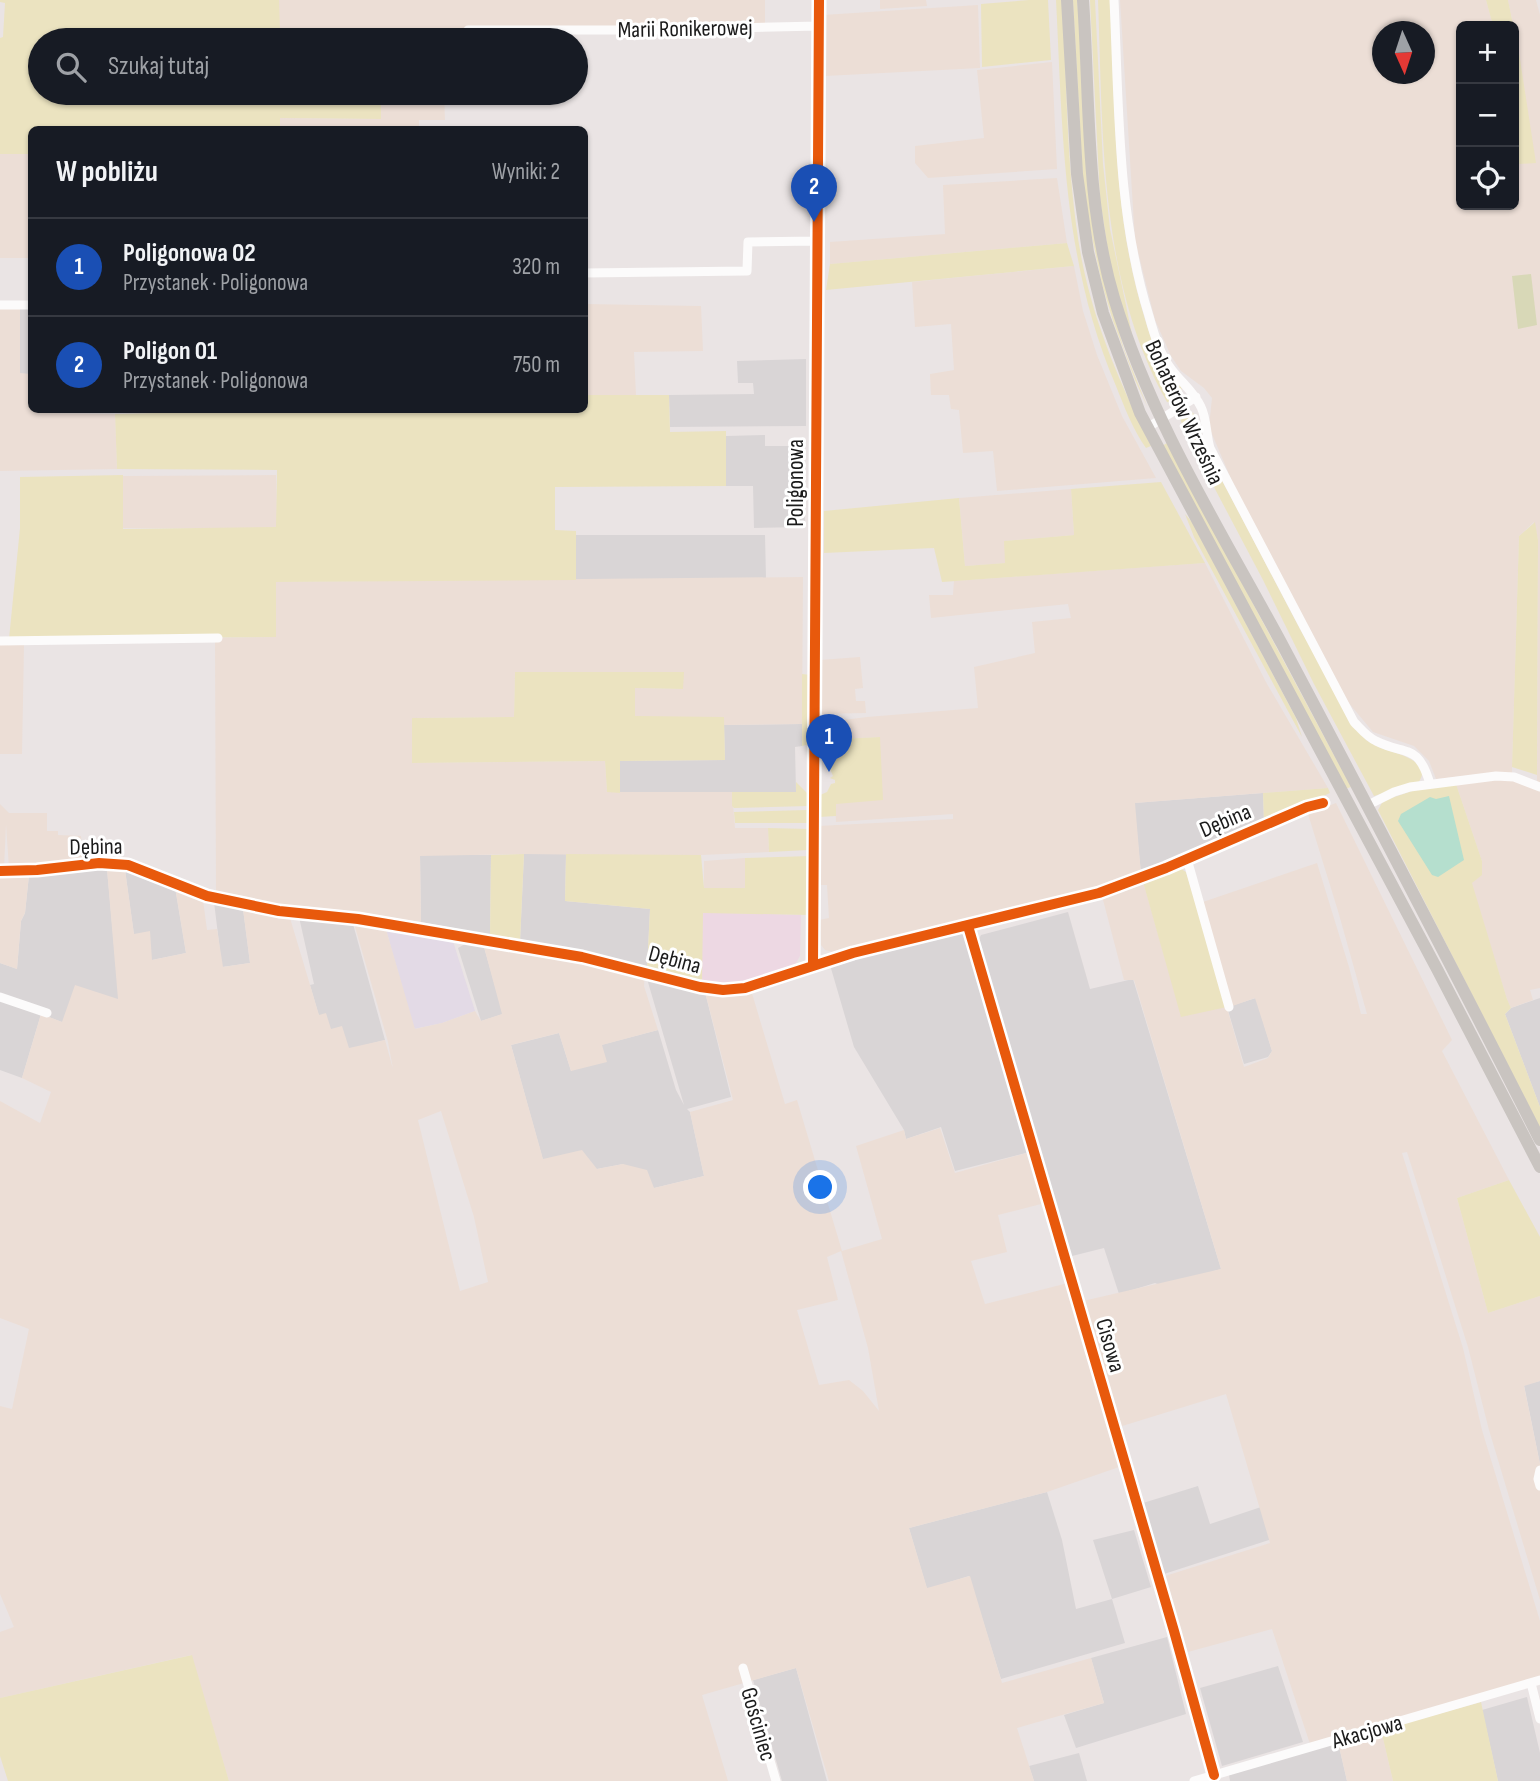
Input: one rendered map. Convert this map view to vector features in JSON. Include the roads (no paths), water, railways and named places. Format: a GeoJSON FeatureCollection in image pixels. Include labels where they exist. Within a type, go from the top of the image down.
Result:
{"type":"FeatureCollection","features":[{"type":"Feature","properties":{"kind":"main road","name":"Bohaterów Września"},"geometry":{"type":"LineString","coordinates":[[1067,0],[1077,174],[1088,252],[1105,322],[1147,428],[1540,1167]]}},
{"type":"Feature","properties":{"kind":"main road","name":"Bohaterów Września"},"geometry":{"type":"LineString","coordinates":[[1083,0],[1092,170],[1102,245],[1123,327],[1163,420],[1368,805],[1540,1139]]}},
{"type":"Feature","properties":{"kind":"street","name":"Poligonowa"},"geometry":{"type":"LineString","coordinates":[[813,965],[819,0]]}},
{"type":"Feature","properties":{"kind":"street"},"geometry":{"type":"LineString","coordinates":[[1114,0],[1124,197],[1133,254],[1161,351],[1170,368],[1196,397],[1203,411],[1210,449],[1354,722],[1375,741],[1405,749],[1418,758],[1430,784]]}},
{"type":"Feature","properties":{"kind":"street","name":"Marii Ronikerowej"},"geometry":{"type":"LineString","coordinates":[[588,30],[819,26]]}},
{"type":"Feature","properties":{"kind":"street"},"geometry":{"type":"LineString","coordinates":[[588,273],[747,271],[748,242],[818,241]]}},
{"type":"Feature","properties":{"kind":"street"},"geometry":{"type":"LineString","coordinates":[[0,305],[28,305]]}},
{"type":"Feature","properties":{"kind":"street"},"geometry":{"type":"LineString","coordinates":[[1147,428],[1196,397]]}},
{"type":"Feature","properties":{"kind":"street"},"geometry":{"type":"LineString","coordinates":[[0,641],[218,638]]}},
{"type":"Feature","properties":{"kind":"street"},"geometry":{"type":"LineString","coordinates":[[1368,805],[1394,792],[1496,775],[1514,777],[1540,787]]}},
{"type":"Feature","properties":{"kind":"street","name":"Dębina"},"geometry":{"type":"LineString","coordinates":[[0,871],[99,863],[128,865],[200,893],[279,911],[358,919],[582,957],[713,990],[745,988],[825,961],[1099,892],[1187,859],[1307,807],[1323,803]]}},
{"type":"Feature","properties":{"kind":"street"},"geometry":{"type":"LineString","coordinates":[[1187,859],[1229,1007]]}},
{"type":"Feature","properties":{"kind":"street","name":"Cisowa"},"geometry":{"type":"LineString","coordinates":[[968,926],[1214,1775]]}},
{"type":"Feature","properties":{"kind":"street"},"geometry":{"type":"LineString","coordinates":[[815,950],[825,961]]}},
{"type":"Feature","properties":{"kind":"street"},"geometry":{"type":"LineString","coordinates":[[0,997],[47,1013]]}},
{"type":"Feature","properties":{"kind":"street","name":"Gościniec"},"geometry":{"type":"LineString","coordinates":[[743,1668],[776,1781]]}},
{"type":"Feature","properties":{"kind":"street"},"geometry":{"type":"LineString","coordinates":[[1535,1682],[1540,1719]]}},
{"type":"Feature","properties":{"kind":"street","name":"Akacjowa"},"geometry":{"type":"LineString","coordinates":[[1194,1781],[1535,1682]]}},
{"type":"Feature","properties":{"kind":"place","name":"Poligon 01"},"geometry":{"type":"Point","coordinates":[814,222]}},
{"type":"Feature","properties":{"kind":"place","name":"Poligonowa 02"},"geometry":{"type":"Point","coordinates":[829,772]}}]}
